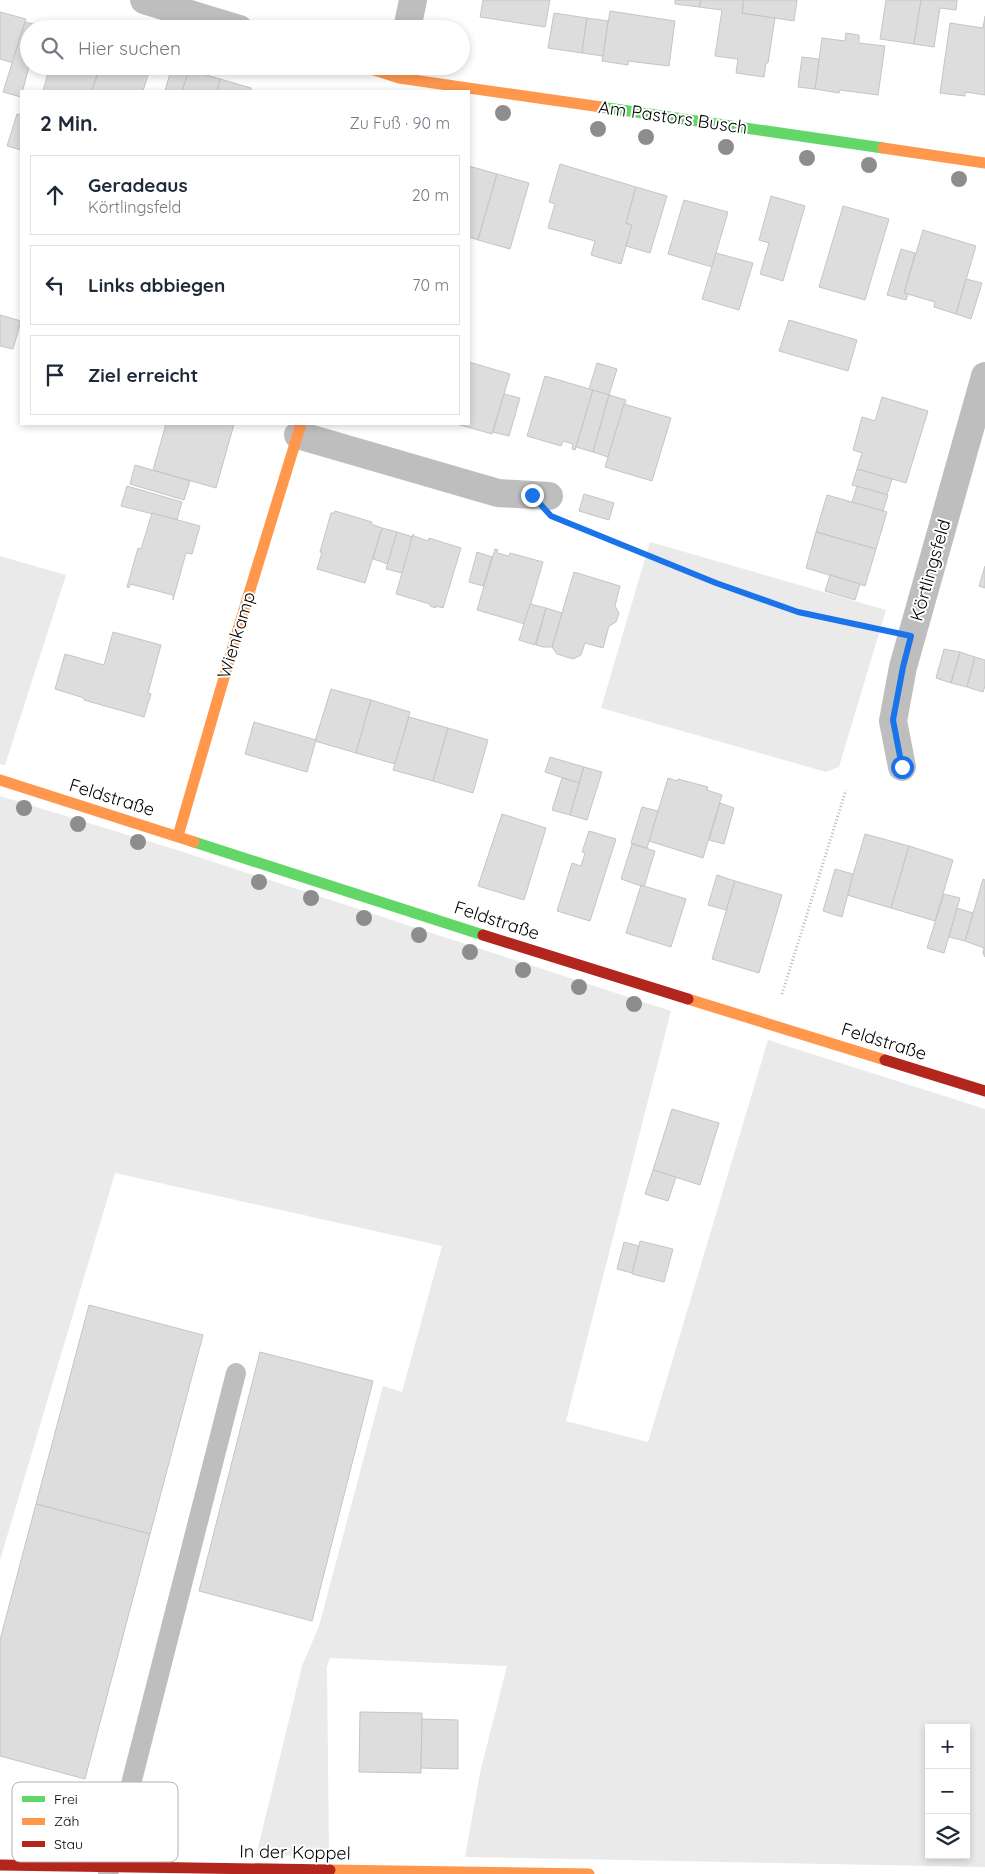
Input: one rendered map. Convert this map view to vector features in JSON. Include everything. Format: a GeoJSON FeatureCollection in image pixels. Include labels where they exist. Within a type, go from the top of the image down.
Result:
{"type":"FeatureCollection","features":[{"type":"Feature","properties":{"kind":"street"},"geometry":{"type":"LineString","coordinates":[[144,0],[210,20]]}},
{"type":"Feature","properties":{"kind":"street"},"geometry":{"type":"LineString","coordinates":[[410,20],[413,0]]}},
{"type":"Feature","properties":{"kind":"street","name":"Am Pastors Busch"},"geometry":{"type":"LineString","coordinates":[[398,78],[985,163]]}},
{"type":"Feature","properties":{"kind":"street","name":"Körtlingsfeld"},"geometry":{"type":"LineString","coordinates":[[902,767],[893,720],[903,667],[985,376]]}},
{"type":"Feature","properties":{"kind":"street","name":"Wienkamp"},"geometry":{"type":"LineString","coordinates":[[178,836],[299,429],[498,493],[540,496]]}},
{"type":"Feature","properties":{"kind":"street","name":"Feldstraße"},"geometry":{"type":"LineString","coordinates":[[0,780],[985,1091]]}},
{"type":"Feature","properties":{"kind":"street","name":"In der Koppel"},"geometry":{"type":"LineString","coordinates":[[0,1865],[109,1870],[589,1874]]}},
{"type":"Feature","properties":{"kind":"lane"},"geometry":{"type":"LineString","coordinates":[[131,1782],[236,1373]]}},
{"type":"Feature","properties":{"kind":"path"},"geometry":{"type":"LineString","coordinates":[[540,496],[551,516],[716,583],[798,612],[911,636]]}},
{"type":"Feature","properties":{"kind":"path"},"geometry":{"type":"LineString","coordinates":[[772,1025],[846,790]]}},
{"type":"Feature","properties":{"kind":"shaded area"},"geometry":{"type":"Polygon","coordinates":[[[650,542],[886,610],[839,767],[826,772],[601,708],[650,542]]]}},
{"type":"Feature","properties":{"kind":"shaded area"},"geometry":{"type":"Polygon","coordinates":[[[0,556],[66,575],[5,765],[0,764],[0,556]]]}},
{"type":"Feature","properties":{"kind":"shaded area"},"geometry":{"type":"Polygon","coordinates":[[[0,796],[174,849],[671,1011],[566,1421],[648,1442],[768,1040],[985,1109],[985,1867],[465,1857],[480,1773],[507,1666],[330,1658],[327,1667],[329,1855],[256,1856],[302,1666],[319,1626],[383,1386],[402,1392],[442,1246],[115,1173],[0,1560],[0,796]]]}},
{"type":"Feature","properties":{"kind":"building"},"geometry":{"type":"Polygon","coordinates":[[[483,0],[550,0],[545,27],[480,17],[483,0]]]}},
{"type":"Feature","properties":{"kind":"building"},"geometry":{"type":"Polygon","coordinates":[[[675,0],[701,0],[699,7],[675,4],[675,0]]]}},
{"type":"Feature","properties":{"kind":"building"},"geometry":{"type":"Polygon","coordinates":[[[701,0],[744,0],[742,13],[775,18],[764,77],[736,73],[738,59],[715,56],[722,10],[699,7],[701,0]]]}},
{"type":"Feature","properties":{"kind":"building"},"geometry":{"type":"Polygon","coordinates":[[[744,0],[797,0],[794,21],[742,13],[744,0]]]}},
{"type":"Feature","properties":{"kind":"building"},"geometry":{"type":"Polygon","coordinates":[[[886,0],[921,0],[914,44],[880,39],[886,0]]]}},
{"type":"Feature","properties":{"kind":"building"},"geometry":{"type":"Polygon","coordinates":[[[921,0],[957,0],[956,10],[940,8],[934,47],[914,44],[921,0]]]}},
{"type":"Feature","properties":{"kind":"building"},"geometry":{"type":"Polygon","coordinates":[[[610,11],[675,21],[669,66],[628,61],[628,65],[602,61],[610,11]]]}},
{"type":"Feature","properties":{"kind":"building"},"geometry":{"type":"Polygon","coordinates":[[[0,12],[26,19],[20,20],[20,41],[14,63],[0,59],[0,12]]]}},
{"type":"Feature","properties":{"kind":"building"},"geometry":{"type":"Polygon","coordinates":[[[554,13],[587,18],[582,53],[548,48],[554,13]]]}},
{"type":"Feature","properties":{"kind":"building"},"geometry":{"type":"Polygon","coordinates":[[[985,16],[985,95],[965,92],[965,96],[940,93],[950,23],[983,28],[985,16]]]}},
{"type":"Feature","properties":{"kind":"building"},"geometry":{"type":"Polygon","coordinates":[[[587,18],[608,21],[603,56],[582,53],[587,18]]]}},
{"type":"Feature","properties":{"kind":"building"},"geometry":{"type":"Polygon","coordinates":[[[846,33],[859,35],[859,43],[885,46],[878,95],[840,90],[839,93],[815,89],[822,38],[845,41],[846,33]]]}},
{"type":"Feature","properties":{"kind":"building"},"geometry":{"type":"Polygon","coordinates":[[[20,38],[20,75],[27,75],[23,90],[20,90],[20,97],[3,92],[20,38]]]}},
{"type":"Feature","properties":{"kind":"building"},"geometry":{"type":"Polygon","coordinates":[[[802,57],[819,59],[815,89],[798,87],[802,57]]]}},
{"type":"Feature","properties":{"kind":"building"},"geometry":{"type":"Polygon","coordinates":[[[47,75],[97,75],[92,90],[43,90],[47,75]]]}},
{"type":"Feature","properties":{"kind":"building"},"geometry":{"type":"Polygon","coordinates":[[[97,75],[148,75],[143,90],[92,90],[97,75]]]}},
{"type":"Feature","properties":{"kind":"building"},"geometry":{"type":"Polygon","coordinates":[[[169,75],[187,75],[182,90],[165,90],[169,75]]]}},
{"type":"Feature","properties":{"kind":"building"},"geometry":{"type":"Polygon","coordinates":[[[187,75],[206,75],[220,79],[217,90],[182,90],[187,75]]]}},
{"type":"Feature","properties":{"kind":"building"},"geometry":{"type":"Polygon","coordinates":[[[220,79],[251,88],[251,90],[217,90],[220,79]]]}},
{"type":"Feature","properties":{"kind":"building"},"geometry":{"type":"Polygon","coordinates":[[[17,114],[20,115],[20,150],[7,146],[17,114]]]}},
{"type":"Feature","properties":{"kind":"building"},"geometry":{"type":"Polygon","coordinates":[[[560,164],[636,187],[626,223],[632,225],[621,264],[591,255],[595,241],[548,228],[555,204],[549,202],[560,164]]]}},
{"type":"Feature","properties":{"kind":"building"},"geometry":{"type":"Polygon","coordinates":[[[470,166],[497,174],[478,240],[470,237],[470,166]]]}},
{"type":"Feature","properties":{"kind":"building"},"geometry":{"type":"Polygon","coordinates":[[[497,174],[529,183],[510,249],[478,240],[497,174]]]}},
{"type":"Feature","properties":{"kind":"building"},"geometry":{"type":"Polygon","coordinates":[[[636,187],[667,196],[650,253],[626,246],[632,225],[626,223],[636,187]]]}},
{"type":"Feature","properties":{"kind":"building"},"geometry":{"type":"Polygon","coordinates":[[[771,196],[805,206],[783,281],[760,274],[769,243],[759,240],[771,196]]]}},
{"type":"Feature","properties":{"kind":"building"},"geometry":{"type":"Polygon","coordinates":[[[684,200],[728,212],[712,267],[668,254],[684,200]]]}},
{"type":"Feature","properties":{"kind":"building"},"geometry":{"type":"Polygon","coordinates":[[[843,206],[889,219],[865,300],[819,287],[843,206]]]}},
{"type":"Feature","properties":{"kind":"building"},"geometry":{"type":"Polygon","coordinates":[[[923,230],[976,246],[956,314],[934,307],[935,302],[904,293],[923,230]]]}},
{"type":"Feature","properties":{"kind":"building"},"geometry":{"type":"Polygon","coordinates":[[[901,249],[915,253],[904,293],[908,294],[906,300],[887,295],[901,249]]]}},
{"type":"Feature","properties":{"kind":"building"},"geometry":{"type":"Polygon","coordinates":[[[716,253],[753,263],[739,310],[702,299],[716,253]]]}},
{"type":"Feature","properties":{"kind":"building"},"geometry":{"type":"Polygon","coordinates":[[[966,279],[982,283],[971,319],[956,314],[966,279]]]}},
{"type":"Feature","properties":{"kind":"building"},"geometry":{"type":"Polygon","coordinates":[[[0,315],[20,321],[13,349],[0,346],[0,315]]]}},
{"type":"Feature","properties":{"kind":"building"},"geometry":{"type":"Polygon","coordinates":[[[789,320],[857,340],[848,371],[779,351],[789,320]]]}},
{"type":"Feature","properties":{"kind":"building"},"geometry":{"type":"Polygon","coordinates":[[[470,362],[510,374],[492,434],[460,425],[470,425],[470,362]]]}},
{"type":"Feature","properties":{"kind":"building"},"geometry":{"type":"Polygon","coordinates":[[[597,363],[617,369],[609,395],[589,389],[597,363]]]}},
{"type":"Feature","properties":{"kind":"building"},"geometry":{"type":"Polygon","coordinates":[[[545,376],[593,390],[575,450],[572,449],[573,444],[563,441],[561,446],[527,436],[545,376]]]}},
{"type":"Feature","properties":{"kind":"building"},"geometry":{"type":"Polygon","coordinates":[[[593,390],[609,395],[593,452],[576,447],[593,390]]]}},
{"type":"Feature","properties":{"kind":"building"},"geometry":{"type":"Polygon","coordinates":[[[504,394],[520,398],[509,436],[493,432],[504,394]]]}},
{"type":"Feature","properties":{"kind":"building"},"geometry":{"type":"Polygon","coordinates":[[[609,395],[626,400],[608,457],[593,452],[609,395]]]}},
{"type":"Feature","properties":{"kind":"building"},"geometry":{"type":"Polygon","coordinates":[[[882,397],[928,411],[906,483],[857,469],[862,453],[853,450],[862,417],[875,421],[882,397]]]}},
{"type":"Feature","properties":{"kind":"building"},"geometry":{"type":"Polygon","coordinates":[[[624,404],[671,418],[652,481],[605,467],[624,404]]]}},
{"type":"Feature","properties":{"kind":"building"},"geometry":{"type":"Polygon","coordinates":[[[166,425],[234,425],[216,488],[153,470],[166,425]]]}},
{"type":"Feature","properties":{"kind":"building"},"geometry":{"type":"Polygon","coordinates":[[[135,465],[190,481],[184,500],[130,484],[135,465]]]}},
{"type":"Feature","properties":{"kind":"building"},"geometry":{"type":"Polygon","coordinates":[[[857,469],[892,479],[887,495],[852,485],[857,469]]]}},
{"type":"Feature","properties":{"kind":"building"},"geometry":{"type":"Polygon","coordinates":[[[127,486],[182,502],[177,520],[121,506],[127,486]]]}},
{"type":"Feature","properties":{"kind":"building"},"geometry":{"type":"Polygon","coordinates":[[[857,486],[888,495],[883,511],[852,502],[857,486]]]}},
{"type":"Feature","properties":{"kind":"building"},"geometry":{"type":"Polygon","coordinates":[[[584,494],[614,503],[609,520],[579,511],[584,494]]]}},
{"type":"Feature","properties":{"kind":"building"},"geometry":{"type":"Polygon","coordinates":[[[827,495],[887,512],[876,549],[816,532],[827,495]]]}},
{"type":"Feature","properties":{"kind":"building"},"geometry":{"type":"Polygon","coordinates":[[[335,511],[372,522],[371,524],[382,528],[365,583],[317,569],[331,513],[335,511]]]}},
{"type":"Feature","properties":{"kind":"building"},"geometry":{"type":"Polygon","coordinates":[[[152,513],[200,526],[192,554],[186,553],[173,600],[173,595],[130,584],[129,588],[127,587],[138,548],[141,549],[152,513]]]}},
{"type":"Feature","properties":{"kind":"building"},"geometry":{"type":"Polygon","coordinates":[[[382,528],[397,532],[388,564],[373,559],[382,528]]]}},
{"type":"Feature","properties":{"kind":"building"},"geometry":{"type":"Polygon","coordinates":[[[397,532],[413,537],[402,573],[386,569],[397,532]]]}},
{"type":"Feature","properties":{"kind":"building"},"geometry":{"type":"Polygon","coordinates":[[[816,532],[876,549],[865,586],[806,568],[816,532]]]}},
{"type":"Feature","properties":{"kind":"building"},"geometry":{"type":"Polygon","coordinates":[[[413,534],[428,541],[429,538],[461,548],[443,608],[436,606],[436,608],[430,606],[430,604],[396,594],[413,534]]]}},
{"type":"Feature","properties":{"kind":"building"},"geometry":{"type":"Polygon","coordinates":[[[495,549],[498,550],[497,553],[509,556],[510,553],[543,562],[525,624],[477,610],[495,549]]]}},
{"type":"Feature","properties":{"kind":"building"},"geometry":{"type":"Polygon","coordinates":[[[477,552],[492,557],[483,586],[469,582],[477,552]]]}},
{"type":"Feature","properties":{"kind":"building"},"geometry":{"type":"Polygon","coordinates":[[[985,566],[985,588],[979,586],[985,566]]]}},
{"type":"Feature","properties":{"kind":"building"},"geometry":{"type":"Polygon","coordinates":[[[574,572],[620,586],[615,606],[619,613],[616,622],[609,626],[603,648],[585,643],[581,655],[573,659],[557,654],[552,647],[574,572]]]}},
{"type":"Feature","properties":{"kind":"building"},"geometry":{"type":"Polygon","coordinates":[[[830,575],[860,584],[855,600],[825,591],[830,575]]]}},
{"type":"Feature","properties":{"kind":"building"},"geometry":{"type":"Polygon","coordinates":[[[530,604],[546,608],[535,645],[519,640],[530,604]]]}},
{"type":"Feature","properties":{"kind":"building"},"geometry":{"type":"Polygon","coordinates":[[[546,608],[562,613],[552,647],[536,645],[546,608]]]}},
{"type":"Feature","properties":{"kind":"building"},"geometry":{"type":"Polygon","coordinates":[[[113,632],[161,645],[148,693],[151,694],[144,717],[84,700],[84,698],[55,689],[65,654],[104,665],[113,632]]]}},
{"type":"Feature","properties":{"kind":"building"},"geometry":{"type":"Polygon","coordinates":[[[944,649],[960,652],[951,683],[936,678],[944,649]]]}},
{"type":"Feature","properties":{"kind":"building"},"geometry":{"type":"Polygon","coordinates":[[[960,652],[975,657],[967,687],[951,683],[960,652]]]}},
{"type":"Feature","properties":{"kind":"building"},"geometry":{"type":"Polygon","coordinates":[[[975,657],[985,660],[985,686],[983,692],[967,687],[975,657]]]}},
{"type":"Feature","properties":{"kind":"building"},"geometry":{"type":"Polygon","coordinates":[[[331,689],[371,700],[356,753],[315,741],[331,689]]]}},
{"type":"Feature","properties":{"kind":"building"},"geometry":{"type":"Polygon","coordinates":[[[371,700],[410,712],[395,764],[356,753],[371,700]]]}},
{"type":"Feature","properties":{"kind":"building"},"geometry":{"type":"Polygon","coordinates":[[[409,717],[448,728],[433,781],[393,770],[409,717]]]}},
{"type":"Feature","properties":{"kind":"building"},"geometry":{"type":"Polygon","coordinates":[[[254,722],[316,740],[307,772],[245,754],[254,722]]]}},
{"type":"Feature","properties":{"kind":"building"},"geometry":{"type":"Polygon","coordinates":[[[448,728],[488,740],[473,793],[433,781],[448,728]]]}},
{"type":"Feature","properties":{"kind":"building"},"geometry":{"type":"Polygon","coordinates":[[[550,757],[584,767],[579,783],[545,772],[550,757]]]}},
{"type":"Feature","properties":{"kind":"building"},"geometry":{"type":"Polygon","coordinates":[[[584,767],[602,772],[587,820],[570,815],[584,767]]]}},
{"type":"Feature","properties":{"kind":"building"},"geometry":{"type":"Polygon","coordinates":[[[562,778],[579,783],[570,815],[552,810],[562,778]]]}},
{"type":"Feature","properties":{"kind":"building"},"geometry":{"type":"Polygon","coordinates":[[[668,778],[708,787],[707,790],[722,795],[703,858],[649,841],[668,778]]]}},
{"type":"Feature","properties":{"kind":"building"},"geometry":{"type":"Polygon","coordinates":[[[720,803],[734,808],[724,844],[709,840],[720,803]]]}},
{"type":"Feature","properties":{"kind":"building"},"geometry":{"type":"Polygon","coordinates":[[[642,807],[658,811],[647,848],[631,843],[642,807]]]}},
{"type":"Feature","properties":{"kind":"building"},"geometry":{"type":"Polygon","coordinates":[[[502,814],[546,828],[524,900],[478,886],[502,814]]]}},
{"type":"Feature","properties":{"kind":"building"},"geometry":{"type":"Polygon","coordinates":[[[589,831],[616,839],[590,921],[557,911],[572,863],[581,866],[585,853],[582,852],[589,831]]]}},
{"type":"Feature","properties":{"kind":"building"},"geometry":{"type":"Polygon","coordinates":[[[865,834],[909,846],[891,908],[847,895],[865,834]]]}},
{"type":"Feature","properties":{"kind":"building"},"geometry":{"type":"Polygon","coordinates":[[[632,844],[655,851],[644,887],[621,879],[632,844]]]}},
{"type":"Feature","properties":{"kind":"building"},"geometry":{"type":"Polygon","coordinates":[[[909,846],[953,860],[935,921],[891,908],[909,846]]]}},
{"type":"Feature","properties":{"kind":"building"},"geometry":{"type":"Polygon","coordinates":[[[835,869],[853,874],[842,917],[823,911],[835,869]]]}},
{"type":"Feature","properties":{"kind":"building"},"geometry":{"type":"Polygon","coordinates":[[[717,875],[735,881],[726,910],[708,905],[717,875]]]}},
{"type":"Feature","properties":{"kind":"building"},"geometry":{"type":"Polygon","coordinates":[[[983,879],[985,880],[985,957],[983,953],[984,948],[965,941],[983,879]]]}},
{"type":"Feature","properties":{"kind":"building"},"geometry":{"type":"Polygon","coordinates":[[[735,881],[782,895],[759,973],[712,959],[735,881]]]}},
{"type":"Feature","properties":{"kind":"building"},"geometry":{"type":"Polygon","coordinates":[[[641,885],[686,899],[671,947],[626,933],[641,885]]]}},
{"type":"Feature","properties":{"kind":"building"},"geometry":{"type":"Polygon","coordinates":[[[944,894],[960,898],[944,953],[927,948],[944,894]]]}},
{"type":"Feature","properties":{"kind":"building"},"geometry":{"type":"Polygon","coordinates":[[[957,908],[973,913],[965,941],[949,937],[957,908]]]}},
{"type":"Feature","properties":{"kind":"building"},"geometry":{"type":"Polygon","coordinates":[[[672,1109],[719,1123],[700,1185],[653,1170],[672,1109]]]}},
{"type":"Feature","properties":{"kind":"building"},"geometry":{"type":"Polygon","coordinates":[[[653,1170],[676,1177],[668,1201],[645,1194],[653,1170]]]}},
{"type":"Feature","properties":{"kind":"building"},"geometry":{"type":"Polygon","coordinates":[[[640,1241],[673,1249],[664,1282],[632,1274],[640,1241]]]}},
{"type":"Feature","properties":{"kind":"building"},"geometry":{"type":"Polygon","coordinates":[[[624,1242],[639,1246],[632,1273],[617,1269],[624,1242]]]}},
{"type":"Feature","properties":{"kind":"building"},"geometry":{"type":"Polygon","coordinates":[[[89,1305],[203,1335],[150,1534],[36,1504],[89,1305]]]}},
{"type":"Feature","properties":{"kind":"building"},"geometry":{"type":"Polygon","coordinates":[[[260,1352],[373,1381],[312,1621],[199,1591],[260,1352]]]}},
{"type":"Feature","properties":{"kind":"building"},"geometry":{"type":"Polygon","coordinates":[[[36,1504],[150,1534],[85,1779],[0,1756],[0,1640],[36,1504]]]}},
{"type":"Feature","properties":{"kind":"building"},"geometry":{"type":"Polygon","coordinates":[[[360,1712],[422,1713],[421,1773],[359,1772],[360,1712]]]}},
{"type":"Feature","properties":{"kind":"building"},"geometry":{"type":"Polygon","coordinates":[[[422,1719],[458,1720],[458,1769],[421,1768],[422,1719]]]}},
{"type":"Feature","properties":{"kind":"traffic: fast"},"geometry":{"type":"LineString","coordinates":[[601,107],[883,148]]}},
{"type":"Feature","properties":{"kind":"traffic: fast"},"geometry":{"type":"LineString","coordinates":[[194,842],[483,935]]}},
{"type":"Feature","properties":{"kind":"traffic: slow"},"geometry":{"type":"LineString","coordinates":[[390,75],[399,78],[601,107]]}},
{"type":"Feature","properties":{"kind":"traffic: slow"},"geometry":{"type":"LineString","coordinates":[[883,148],[985,163]]}},
{"type":"Feature","properties":{"kind":"traffic: slow"},"geometry":{"type":"LineString","coordinates":[[178,836],[239,626],[301,425]]}},
{"type":"Feature","properties":{"kind":"traffic: slow"},"geometry":{"type":"LineString","coordinates":[[0,780],[194,842]]}},
{"type":"Feature","properties":{"kind":"traffic: slow"},"geometry":{"type":"LineString","coordinates":[[688,999],[885,1060]]}},
{"type":"Feature","properties":{"kind":"traffic: slow"},"geometry":{"type":"LineString","coordinates":[[330,1870],[589,1874]]}},
{"type":"Feature","properties":{"kind":"traffic: jam"},"geometry":{"type":"LineString","coordinates":[[483,935],[688,999]]}},
{"type":"Feature","properties":{"kind":"traffic: jam"},"geometry":{"type":"LineString","coordinates":[[885,1060],[985,1091]]}},
{"type":"Feature","properties":{"kind":"traffic: jam"},"geometry":{"type":"LineString","coordinates":[[0,1865],[330,1870]]}},
{"type":"Feature","properties":{"kind":"route"},"geometry":{"type":"LineString","coordinates":[[532,495],[551,516],[716,583],[798,612],[911,636],[893,720],[902,767]]}}]}
